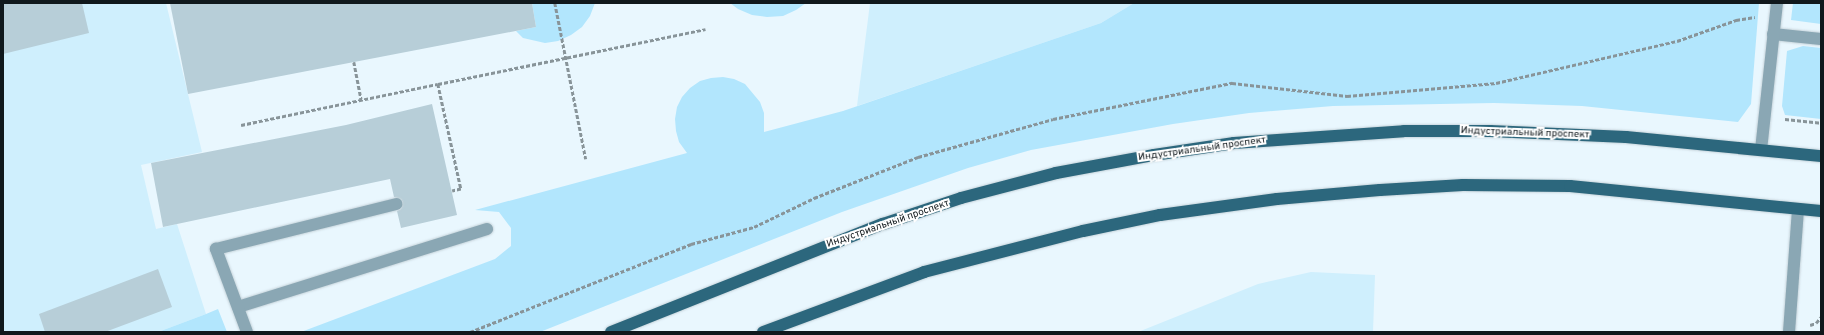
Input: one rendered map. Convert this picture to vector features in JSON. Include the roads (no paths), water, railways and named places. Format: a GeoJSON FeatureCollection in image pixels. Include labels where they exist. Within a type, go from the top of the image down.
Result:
{"type":"FeatureCollection","features":[{"type":"Feature","properties":{"kind":"main road","name":"Индустриальный проспект"},"geometry":{"type":"LineString","coordinates":[[611,332],[883,224],[961,198],[1056,173],[1154,155],[1234,143],[1404,131],[1490,131],[1626,136],[1821,156]]}},
{"type":"Feature","properties":{"kind":"main road"},"geometry":{"type":"LineString","coordinates":[[763,332],[924,272],[947,266],[1083,231],[1160,215],[1277,199],[1380,190],[1463,186],[1570,186],[1821,211]]}},
{"type":"Feature","properties":{"kind":"lane"},"geometry":{"type":"LineString","coordinates":[[1761,150],[1777,3]]}},
{"type":"Feature","properties":{"kind":"lane"},"geometry":{"type":"LineString","coordinates":[[1773,34],[1821,39]]}},
{"type":"Feature","properties":{"kind":"lane"},"geometry":{"type":"LineString","coordinates":[[247,332],[216,249],[396,204]]}},
{"type":"Feature","properties":{"kind":"lane"},"geometry":{"type":"LineString","coordinates":[[1789,332],[1798,209]]}},
{"type":"Feature","properties":{"kind":"lane"},"geometry":{"type":"LineString","coordinates":[[238,306],[486,228]]}}]}
